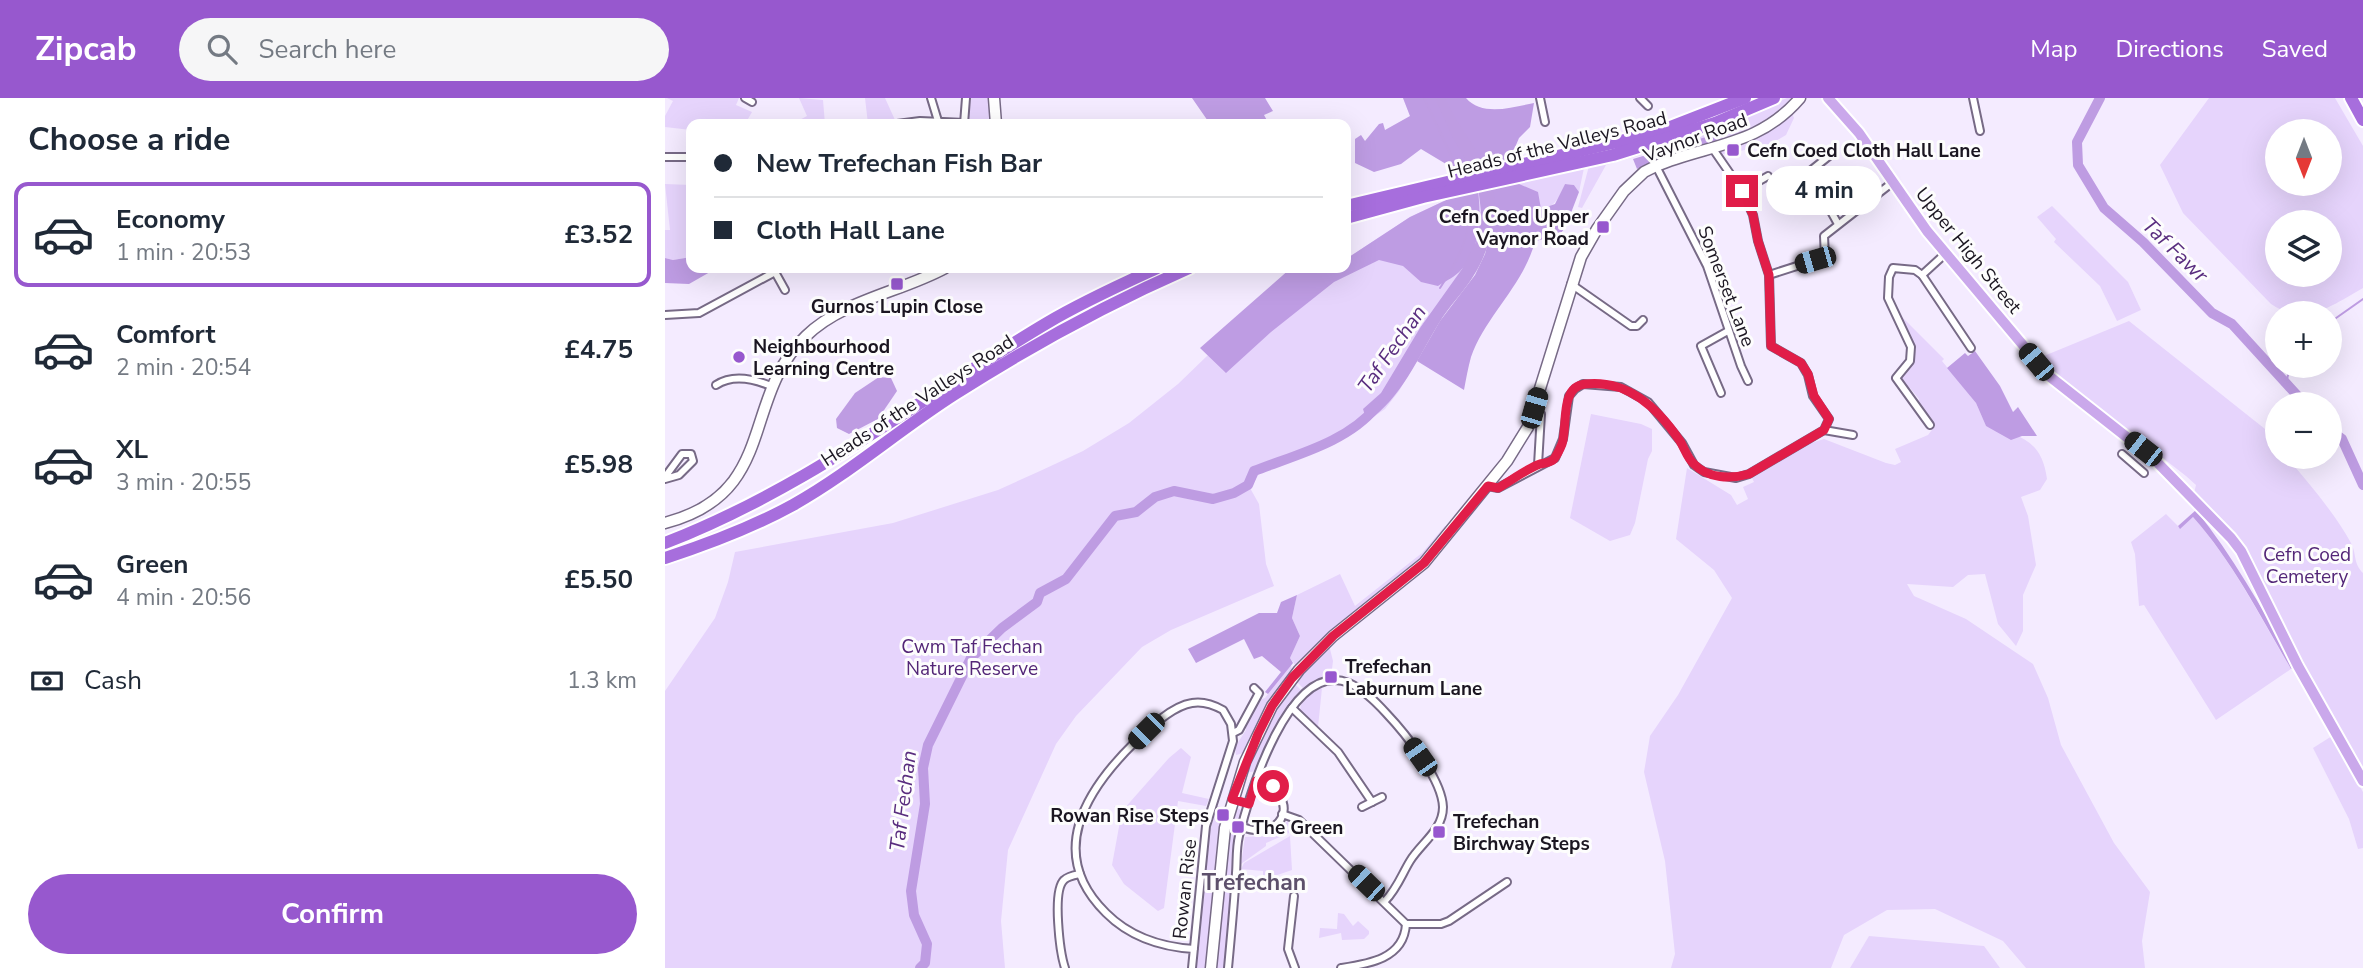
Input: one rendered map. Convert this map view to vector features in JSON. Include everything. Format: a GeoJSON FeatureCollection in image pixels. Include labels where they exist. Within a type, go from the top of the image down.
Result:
{"type":"FeatureCollection","features":[{"type":"Feature","properties":{"kind":"highway","name":"Heads of the Valleys Road"},"geometry":{"type":"LineString","coordinates":[[1351,205],[1422,192],[1533,166],[1665,129],[1745,98]]}},
{"type":"Feature","properties":{"kind":"highway","name":"Heads of the Valleys Road"},"geometry":{"type":"LineString","coordinates":[[1533,166],[1613,155],[1715,123],[1774,98]]}},
{"type":"Feature","properties":{"kind":"highway"},"geometry":{"type":"LineString","coordinates":[[2351,98],[2363,120]]}},
{"type":"Feature","properties":{"kind":"highway","name":"Heads of the Valleys Road"},"geometry":{"type":"LineString","coordinates":[[1351,216],[1422,192]]}},
{"type":"Feature","properties":{"kind":"highway","name":"Heads of the Valleys Road"},"geometry":{"type":"LineString","coordinates":[[665,543],[750,507],[808,475],[1050,321],[1147,273]]}},
{"type":"Feature","properties":{"kind":"highway","name":"Heads of the Valleys Road"},"geometry":{"type":"LineString","coordinates":[[665,558],[735,532],[792,505],[1003,364],[1117,300],[1178,273]]}},
{"type":"Feature","properties":{"kind":"main road","name":"Upper High Street"},"geometry":{"type":"LineString","coordinates":[[1828,98],[1859,132],[1946,253],[2049,376],[2143,449],[2241,551],[2298,666],[2363,781]]}},
{"type":"Feature","properties":{"kind":"street"},"geometry":{"type":"LineString","coordinates":[[932,98],[937,119]]}},
{"type":"Feature","properties":{"kind":"street"},"geometry":{"type":"LineString","coordinates":[[965,119],[966,98]]}},
{"type":"Feature","properties":{"kind":"street"},"geometry":{"type":"LineString","coordinates":[[994,98],[996,119]]}},
{"type":"Feature","properties":{"kind":"street"},"geometry":{"type":"LineString","coordinates":[[1540,98],[1545,122]]}},
{"type":"Feature","properties":{"kind":"street"},"geometry":{"type":"LineString","coordinates":[[1640,98],[1649,106]]}},
{"type":"Feature","properties":{"kind":"street","name":"Vaynor Road"},"geometry":{"type":"LineString","coordinates":[[1211,968],[1220,864],[1232,799],[1245,762],[1272,706],[1299,670],[1333,636],[1424,563],[1488,486],[1519,443],[1534,408],[1581,257],[1629,186],[1656,166],[1760,132],[1779,119],[1800,98]]}},
{"type":"Feature","properties":{"kind":"street"},"geometry":{"type":"LineString","coordinates":[[1973,98],[1980,131]]}},
{"type":"Feature","properties":{"kind":"street"},"geometry":{"type":"LineString","coordinates":[[1488,486],[1498,488],[1555,458],[1563,439],[1569,396],[1575,388],[1583,384],[1621,387],[1648,402],[1682,443],[1694,465],[1704,472],[1736,478],[1749,474],[1824,430],[1829,419],[1814,396],[1806,370],[1797,360],[1771,346],[1769,275],[1753,215],[1742,191],[1713,149]]}},
{"type":"Feature","properties":{"kind":"street"},"geometry":{"type":"LineString","coordinates":[[1834,152],[1809,172],[1838,224]]}},
{"type":"Feature","properties":{"kind":"street"},"geometry":{"type":"LineString","coordinates":[[665,157],[686,157]]}},
{"type":"Feature","properties":{"kind":"street","name":"Somerset Lane"},"geometry":{"type":"LineString","coordinates":[[1656,166],[1707,267],[1748,381]]}},
{"type":"Feature","properties":{"kind":"street"},"geometry":{"type":"LineString","coordinates":[[1742,191],[1768,176]]}},
{"type":"Feature","properties":{"kind":"street"},"geometry":{"type":"LineString","coordinates":[[1769,275],[1825,257],[1824,236],[1893,182]]}},
{"type":"Feature","properties":{"kind":"street"},"geometry":{"type":"LineString","coordinates":[[1922,275],[1946,253]]}},
{"type":"Feature","properties":{"kind":"street"},"geometry":{"type":"LineString","coordinates":[[1930,425],[1896,378],[1910,361],[1911,347],[1888,293],[1893,268],[1915,270],[1922,275],[1971,348]]}},
{"type":"Feature","properties":{"kind":"street"},"geometry":{"type":"LineString","coordinates":[[665,315],[699,313],[773,273]]}},
{"type":"Feature","properties":{"kind":"street"},"geometry":{"type":"LineString","coordinates":[[776,273],[785,290]]}},
{"type":"Feature","properties":{"kind":"street"},"geometry":{"type":"LineString","coordinates":[[665,523],[709,505],[735,481],[746,464],[773,387],[790,355],[807,334],[822,323],[934,273]]}},
{"type":"Feature","properties":{"kind":"street"},"geometry":{"type":"LineString","coordinates":[[1571,284],[1627,324],[1637,326],[1643,320]]}},
{"type":"Feature","properties":{"kind":"street"},"geometry":{"type":"LineString","coordinates":[[1721,393],[1701,346],[1728,331]]}},
{"type":"Feature","properties":{"kind":"street"},"geometry":{"type":"LineString","coordinates":[[716,385],[725,379],[756,379],[773,387]]}},
{"type":"Feature","properties":{"kind":"street"},"geometry":{"type":"LineString","coordinates":[[1534,408],[1541,414],[1538,465]]}},
{"type":"Feature","properties":{"kind":"street"},"geometry":{"type":"LineString","coordinates":[[1824,430],[1853,435]]}},
{"type":"Feature","properties":{"kind":"street"},"geometry":{"type":"LineString","coordinates":[[2132,462],[2143,449]]}},
{"type":"Feature","properties":{"kind":"street"},"geometry":{"type":"LineString","coordinates":[[682,454],[691,454],[693,461],[685,471],[665,478],[682,454]]}},
{"type":"Feature","properties":{"kind":"street"},"geometry":{"type":"LineString","coordinates":[[2122,454],[2144,473]]}},
{"type":"Feature","properties":{"kind":"street"},"geometry":{"type":"LineString","coordinates":[[1228,968],[1238,837],[1256,781],[1269,746],[1292,708],[1310,688],[1324,682],[1349,683],[1369,695],[1397,724],[1433,779],[1443,806],[1437,827],[1411,859],[1397,886],[1385,901]]}},
{"type":"Feature","properties":{"kind":"street"},"geometry":{"type":"LineString","coordinates":[[1194,949],[1156,943],[1124,928],[1101,908],[1080,874],[1075,838],[1083,810],[1118,758],[1146,731],[1180,708],[1199,702],[1223,710],[1233,733],[1239,730],[1259,693],[1254,688]]}},
{"type":"Feature","properties":{"kind":"street"},"geometry":{"type":"LineString","coordinates":[[1292,708],[1338,752],[1372,802]]}},
{"type":"Feature","properties":{"kind":"street","name":"Rowan Rise"},"geometry":{"type":"LineString","coordinates":[[1192,968],[1206,826],[1230,757],[1233,733]]}},
{"type":"Feature","properties":{"kind":"street"},"geometry":{"type":"LineString","coordinates":[[1230,757],[1245,762]]}},
{"type":"Feature","properties":{"kind":"street"},"geometry":{"type":"LineString","coordinates":[[1242,827],[1258,832],[1268,830],[1276,825],[1282,814],[1283,802],[1279,793],[1273,786],[1256,781]]}},
{"type":"Feature","properties":{"kind":"street"},"geometry":{"type":"LineString","coordinates":[[1362,807],[1382,797]]}},
{"type":"Feature","properties":{"kind":"street"},"geometry":{"type":"LineString","coordinates":[[1232,799],[1249,804]]}},
{"type":"Feature","properties":{"kind":"street"},"geometry":{"type":"LineString","coordinates":[[1282,814],[1299,820],[1406,924],[1441,924],[1449,921],[1507,883]]}},
{"type":"Feature","properties":{"kind":"street"},"geometry":{"type":"LineString","coordinates":[[1065,968],[1061,951],[1060,887],[1066,878],[1080,874]]}},
{"type":"Feature","properties":{"kind":"street"},"geometry":{"type":"LineString","coordinates":[[1294,896],[1288,949],[1296,968]]}},
{"type":"Feature","properties":{"kind":"street"},"geometry":{"type":"LineString","coordinates":[[1341,968],[1364,965],[1385,957],[1401,941],[1406,924]]}},
{"type":"Feature","properties":{"kind":"green space"},"geometry":{"type":"Polygon","coordinates":[[[667,98],[739,98],[736,105],[752,112],[748,119],[686,119],[686,129],[665,127],[665,116],[673,101],[667,98]]]}},
{"type":"Feature","properties":{"kind":"green space"},"geometry":{"type":"Polygon","coordinates":[[[799,98],[823,100],[825,119],[801,119],[807,116],[799,98]]]}},
{"type":"Feature","properties":{"kind":"green space"},"geometry":{"type":"Polygon","coordinates":[[[865,98],[885,98],[895,119],[867,119],[865,98]]]}},
{"type":"Feature","properties":{"kind":"green space"},"geometry":{"type":"Polygon","coordinates":[[[969,98],[990,98],[991,119],[968,119],[969,98]]]}},
{"type":"Feature","properties":{"kind":"green space","name":"Cwm Taf Fechan Nature Reserve"},"geometry":{"type":"Polygon","coordinates":[[[1403,98],[1445,98],[1494,203],[1440,321],[1399,391],[1385,409],[1340,440],[1259,474],[1250,488],[1259,504],[1266,564],[1274,586],[1171,630],[1142,647],[1076,716],[1056,744],[1008,850],[1001,921],[1005,968],[665,968],[665,691],[715,618],[735,552],[893,523],[998,490],[1083,451],[1129,423],[1178,384],[1207,356],[1338,273],[1351,273],[1351,256],[1410,217],[1459,194],[1452,165],[1410,116],[1403,98]]]}},
{"type":"Feature","properties":{"kind":"green space"},"geometry":{"type":"Polygon","coordinates":[[[1787,98],[1793,98],[1767,120],[1716,143],[1718,134],[1606,165],[1582,208],[1578,207],[1589,166],[1584,168],[1579,192],[1574,185],[1565,184],[1556,201],[1549,207],[1540,209],[1512,181],[1686,139],[1787,98]]]}},
{"type":"Feature","properties":{"kind":"green space"},"geometry":{"type":"Polygon","coordinates":[[[2209,98],[2335,98],[2363,146],[2363,288],[2340,301],[2268,301],[2183,213],[2160,165],[2209,98]]]}},
{"type":"Feature","properties":{"kind":"green space"},"geometry":{"type":"Polygon","coordinates":[[[1792,113],[1794,118],[1786,135],[1769,145],[1720,155],[1722,151],[1777,127],[1792,113]]]}},
{"type":"Feature","properties":{"kind":"green space"},"geometry":{"type":"Polygon","coordinates":[[[665,184],[686,185],[686,258],[665,258],[665,230],[670,230],[665,184]]]}},
{"type":"Feature","properties":{"kind":"green space"},"geometry":{"type":"Polygon","coordinates":[[[2052,206],[2128,282],[2141,310],[2117,321],[2100,286],[2054,242],[2056,239],[2037,217],[2052,206]]]}},
{"type":"Feature","properties":{"kind":"green space"},"geometry":{"type":"Polygon","coordinates":[[[1897,312],[1944,359],[1942,361],[1976,403],[1986,426],[2019,436],[2034,447],[2040,456],[2047,479],[2040,490],[2021,497],[2028,516],[2036,565],[2023,595],[2023,631],[2016,646],[1998,624],[1985,574],[1968,575],[1953,587],[1907,584],[1914,596],[1966,619],[2033,664],[2048,698],[2061,745],[2114,843],[2150,892],[2142,941],[2145,968],[2026,968],[2003,941],[1935,909],[1887,910],[1844,935],[1831,968],[1671,968],[1675,954],[1665,861],[1644,772],[1650,736],[1678,695],[1732,598],[1714,570],[1676,539],[1687,468],[1731,495],[1737,505],[1748,499],[1743,487],[1754,482],[1752,478],[1808,444],[1824,439],[1886,463],[1895,465],[1901,462],[1895,449],[1928,435],[1935,426],[1918,402],[1919,399],[1910,388],[1905,388],[1899,377],[1911,364],[1916,349],[1897,312]]]}},
{"type":"Feature","properties":{"kind":"green space","name":"Cefn Coed Cemetery"},"geometry":{"type":"Polygon","coordinates":[[[2129,321],[2265,429],[2265,469],[2297,469],[2329,509],[2351,543],[2363,573],[2363,775],[2294,650],[2245,546],[2194,493],[2196,485],[2048,369],[2039,358],[2129,321]]]}},
{"type":"Feature","properties":{"kind":"green space"},"geometry":{"type":"Polygon","coordinates":[[[1591,414],[1641,424],[1652,429],[1652,451],[1635,523],[1630,535],[1610,541],[1570,518],[1591,414]]]}},
{"type":"Feature","properties":{"kind":"green space"},"geometry":{"type":"Polygon","coordinates":[[[2166,514],[2180,528],[2193,517],[2207,534],[2245,590],[2291,669],[2216,720],[2144,605],[2139,606],[2135,554],[2131,542],[2166,514]]]}},
{"type":"Feature","properties":{"kind":"green space"},"geometry":{"type":"Polygon","coordinates":[[[1445,526],[1447,528],[1412,566],[1296,666],[1290,658],[1300,636],[1292,618],[1297,595],[1340,574],[1355,606],[1422,553],[1445,526]]]}},
{"type":"Feature","properties":{"kind":"green space"},"geometry":{"type":"Polygon","coordinates":[[[1329,645],[1333,661],[1331,677],[1315,680],[1303,688],[1297,682],[1314,659],[1329,645]]]}},
{"type":"Feature","properties":{"kind":"green space"},"geometry":{"type":"Polygon","coordinates":[[[1291,665],[1292,670],[1273,695],[1244,753],[1236,755],[1235,747],[1246,730],[1245,723],[1257,701],[1265,698],[1291,665]]]}},
{"type":"Feature","properties":{"kind":"green space"},"geometry":{"type":"Polygon","coordinates":[[[1295,684],[1301,690],[1264,748],[1256,771],[1245,773],[1272,713],[1295,684]]]}},
{"type":"Feature","properties":{"kind":"green space"},"geometry":{"type":"Polygon","coordinates":[[[1322,688],[1318,727],[1300,711],[1304,700],[1322,688]]]}},
{"type":"Feature","properties":{"kind":"green space"},"geometry":{"type":"Polygon","coordinates":[[[2332,736],[2363,792],[2363,848],[2358,849],[2349,819],[2313,748],[2332,736]]]}},
{"type":"Feature","properties":{"kind":"green space"},"geometry":{"type":"Polygon","coordinates":[[[1181,748],[1191,757],[1182,793],[1209,799],[1206,806],[1178,801],[1164,908],[1158,911],[1124,884],[1112,865],[1121,816],[1114,806],[1123,810],[1181,748]]]}},
{"type":"Feature","properties":{"kind":"green space"},"geometry":{"type":"Polygon","coordinates":[[[1217,806],[1225,808],[1217,845],[1206,968],[1196,968],[1204,863],[1217,806]]]}},
{"type":"Feature","properties":{"kind":"green space"},"geometry":{"type":"Polygon","coordinates":[[[1235,806],[1241,810],[1235,840],[1225,968],[1215,968],[1226,841],[1235,806]]]}},
{"type":"Feature","properties":{"kind":"green space"},"geometry":{"type":"Polygon","coordinates":[[[1288,821],[1289,833],[1266,843],[1266,846],[1241,864],[1245,837],[1266,836],[1288,821]]]}},
{"type":"Feature","properties":{"kind":"green space"},"geometry":{"type":"Polygon","coordinates":[[[1290,836],[1292,870],[1263,880],[1263,871],[1241,869],[1244,863],[1290,836]]]}},
{"type":"Feature","properties":{"kind":"green space"},"geometry":{"type":"Polygon","coordinates":[[[1338,913],[1344,914],[1353,926],[1358,921],[1369,934],[1364,939],[1342,940],[1341,933],[1319,938],[1320,928],[1337,929],[1338,913]]]}},
{"type":"Feature","properties":{"kind":"green space"},"geometry":{"type":"Polygon","coordinates":[[[1869,936],[1984,946],[2000,968],[1850,968],[1869,936]]]}},
{"type":"Feature","properties":{"kind":"shaded area"},"geometry":{"type":"Polygon","coordinates":[[[1192,98],[1265,98],[1273,111],[1264,115],[1266,119],[1207,119],[1192,98]]]}},
{"type":"Feature","properties":{"kind":"shaded area"},"geometry":{"type":"Polygon","coordinates":[[[1403,98],[1466,98],[1473,104],[1489,109],[1534,103],[1530,127],[1519,138],[1511,157],[1507,158],[1512,181],[1538,192],[1541,209],[1555,204],[1565,184],[1574,185],[1579,192],[1566,226],[1559,236],[1535,241],[1522,272],[1478,342],[1471,357],[1464,390],[1417,361],[1440,321],[1475,275],[1485,254],[1491,231],[1478,190],[1479,221],[1476,242],[1468,262],[1454,276],[1438,286],[1421,282],[1403,266],[1379,260],[1334,282],[1271,332],[1226,373],[1200,348],[1285,273],[1351,273],[1351,256],[1410,217],[1459,194],[1452,165],[1421,149],[1401,164],[1374,172],[1355,163],[1355,139],[1361,135],[1365,141],[1379,124],[1383,123],[1385,130],[1410,116],[1403,98]]]}},
{"type":"Feature","properties":{"kind":"shaded area"},"geometry":{"type":"Polygon","coordinates":[[[1435,98],[1445,98],[1490,176],[1494,198],[1491,233],[1474,275],[1443,317],[1400,389],[1380,412],[1367,422],[1363,409],[1381,393],[1420,328],[1462,269],[1477,240],[1481,211],[1477,178],[1454,140],[1435,98]]]}},
{"type":"Feature","properties":{"kind":"shaded area"},"geometry":{"type":"Polygon","coordinates":[[[1719,133],[1716,143],[1668,155],[1637,169],[1633,159],[1719,133]]]}},
{"type":"Feature","properties":{"kind":"shaded area"},"geometry":{"type":"Polygon","coordinates":[[[665,258],[686,258],[686,273],[708,273],[689,284],[665,283],[665,258]]]}},
{"type":"Feature","properties":{"kind":"shaded area"},"geometry":{"type":"Polygon","coordinates":[[[1975,351],[2000,386],[2013,412],[2018,407],[2037,436],[2022,436],[2011,440],[1986,426],[1976,403],[1947,368],[1965,353],[1968,356],[1975,351]]]}},
{"type":"Feature","properties":{"kind":"shaded area"},"geometry":{"type":"Polygon","coordinates":[[[879,377],[891,378],[897,391],[878,419],[849,434],[837,428],[836,419],[855,393],[879,377]]]}},
{"type":"Feature","properties":{"kind":"shaded area"},"geometry":{"type":"Polygon","coordinates":[[[2196,510],[2249,587],[2294,667],[2291,669],[2246,590],[2207,534],[2193,517],[2180,529],[2178,526],[2196,510]]]}},
{"type":"Feature","properties":{"kind":"shaded area"},"geometry":{"type":"Polygon","coordinates":[[[1297,595],[1292,618],[1300,636],[1290,658],[1293,663],[1268,694],[1265,692],[1281,672],[1262,656],[1254,659],[1244,639],[1196,663],[1188,649],[1259,613],[1277,613],[1281,602],[1297,595]]]}},
{"type":"Feature","properties":{"kind":"waterway"},"geometry":{"type":"LineString","coordinates":[[1424,98],[1459,172]]}},
{"type":"Feature","properties":{"kind":"waterway","name":"Taf Fawr"},"geometry":{"type":"LineString","coordinates":[[2100,98],[2077,142],[2078,165],[2104,208],[2143,242],[2212,313],[2232,324],[2294,392]]}},
{"type":"Feature","properties":{"kind":"waterway"},"geometry":{"type":"LineString","coordinates":[[1440,288],[1459,255],[1467,232],[1469,220],[1466,195]]}},
{"type":"Feature","properties":{"kind":"waterway"},"geometry":{"type":"LineString","coordinates":[[2342,314],[2363,299]]}},
{"type":"Feature","properties":{"kind":"waterway"},"geometry":{"type":"LineString","coordinates":[[2286,384],[2287,378]]}},
{"type":"Feature","properties":{"kind":"waterway","name":"Taf Fechan"},"geometry":{"type":"LineString","coordinates":[[920,968],[925,963],[927,944],[914,915],[911,891],[925,804],[923,768],[928,745],[971,658],[1002,628],[1037,602],[1040,593],[1066,579],[1115,516],[1136,512],[1155,497],[1174,491],[1213,499],[1234,493],[1248,485],[1254,471],[1336,438],[1351,430],[1376,407]]}},
{"type":"Feature","properties":{"kind":"waterway","name":"Taf Fawr"},"geometry":{"type":"LineString","coordinates":[[2342,439],[2363,485]]}},
{"type":"Feature","properties":{"kind":"place","name":"Cefn Coed Cloth Hall Lane"},"geometry":{"type":"Point","coordinates":[1733,150]}},
{"type":"Feature","properties":{"kind":"place","name":"Cefn Coed Upper Vaynor Road"},"geometry":{"type":"Point","coordinates":[1603,227]}},
{"type":"Feature","properties":{"kind":"place","name":"Gurnos Lupin Close"},"geometry":{"type":"Point","coordinates":[897,284]}},
{"type":"Feature","properties":{"kind":"place","name":"Neighbourhood Learning Centre"},"geometry":{"type":"Point","coordinates":[739,357]}},
{"type":"Feature","properties":{"kind":"place","name":"Trefechan Laburnum Lane"},"geometry":{"type":"Point","coordinates":[1331,677]}},
{"type":"Feature","properties":{"kind":"place","name":"Rowan Rise Steps"},"geometry":{"type":"Point","coordinates":[1223,815]}},
{"type":"Feature","properties":{"kind":"place","name":"The Green"},"geometry":{"type":"Point","coordinates":[1238,827]}},
{"type":"Feature","properties":{"kind":"place","name":"Trefechan Birchway Steps"},"geometry":{"type":"Point","coordinates":[1439,832]}},
{"type":"Feature","properties":{"kind":"district","name":"Trefechan"},"geometry":{"type":"Point","coordinates":[1254,882]}},
{"type":"Feature","properties":{"kind":"route"},"geometry":{"type":"LineString","coordinates":[[1273,786],[1256,781],[1249,804],[1232,799],[1245,762],[1281,692],[1313,654],[1424,563],[1488,486],[1498,488],[1555,458],[1563,439],[1569,396],[1575,388],[1583,384],[1621,387],[1648,402],[1682,443],[1694,465],[1704,472],[1718,476],[1736,478],[1749,474],[1824,430],[1829,419],[1814,396],[1806,370],[1797,360],[1771,346],[1769,275],[1753,215],[1742,191]]}}]}
